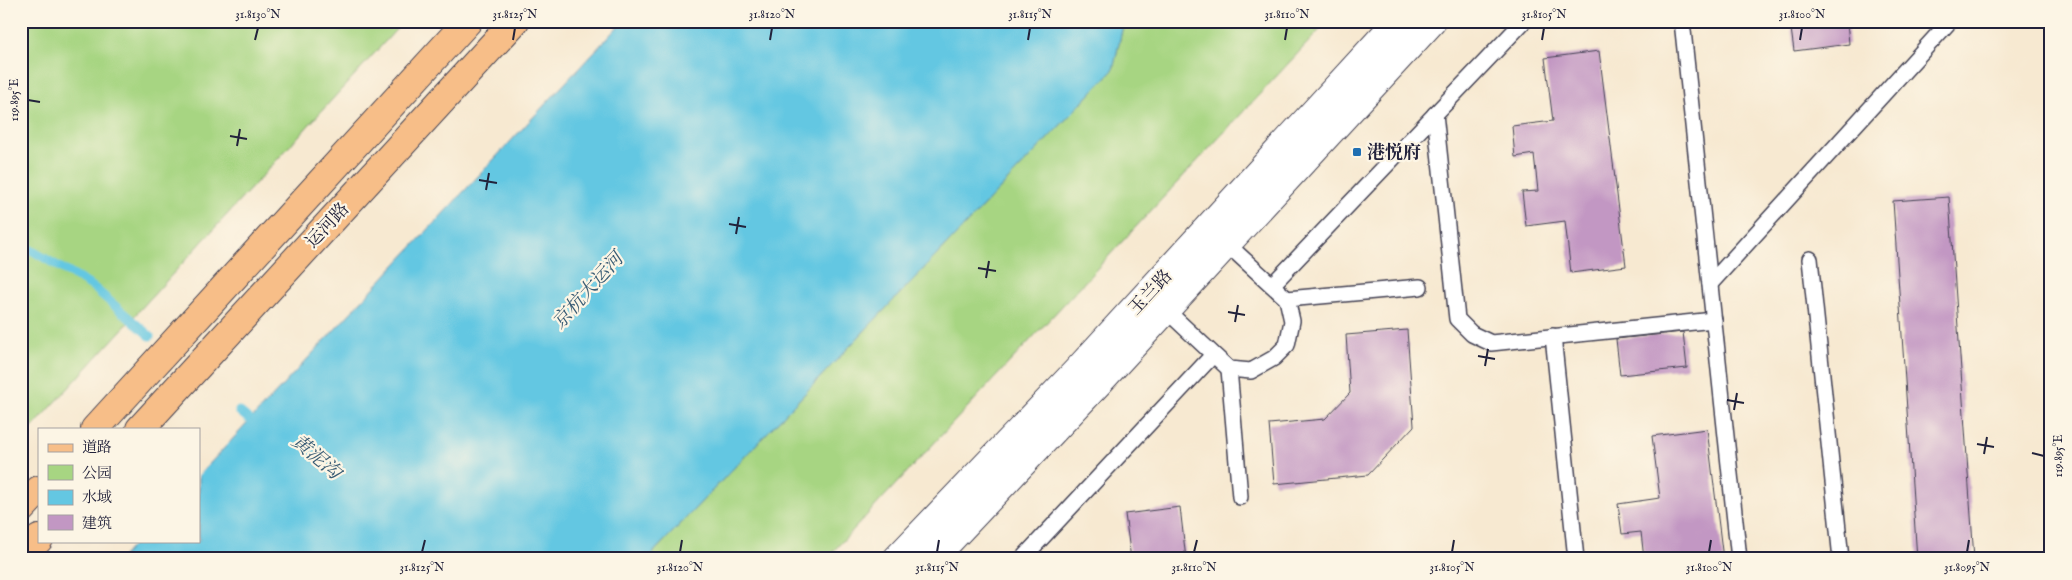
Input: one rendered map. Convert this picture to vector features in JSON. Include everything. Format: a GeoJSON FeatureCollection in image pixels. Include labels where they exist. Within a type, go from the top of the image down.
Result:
{"type":"FeatureCollection","features":[{"type":"Feature","properties":{"kind":"main road","name":"运河路"},"geometry":{"type":"LineString","coordinates":[[96,428],[468,21]]}},
{"type":"Feature","properties":{"kind":"main road","name":"运河路"},"geometry":{"type":"LineString","coordinates":[[141,428],[514,21]]}},
{"type":"Feature","properties":{"kind":"main road"},"geometry":{"type":"LineString","coordinates":[[21,509],[38,491]]}},
{"type":"Feature","properties":{"kind":"main road"},"geometry":{"type":"LineString","coordinates":[[21,558],[38,540]]}},
{"type":"Feature","properties":{"kind":"street","name":"玉兰路"},"geometry":{"type":"LineString","coordinates":[[897,559],[1076,372],[1398,21]]}},
{"type":"Feature","properties":{"kind":"street","name":"玉兰路"},"geometry":{"type":"LineString","coordinates":[[932,559],[1166,310],[1432,21]]}},
{"type":"Feature","properties":{"kind":"lane"},"geometry":{"type":"LineString","coordinates":[[1272,285],[1524,21]]}},
{"type":"Feature","properties":{"kind":"lane"},"geometry":{"type":"LineString","coordinates":[[1682,21],[1739,559]]}},
{"type":"Feature","properties":{"kind":"lane"},"geometry":{"type":"LineString","coordinates":[[1710,284],[1950,21]]}},
{"type":"Feature","properties":{"kind":"lane"},"geometry":{"type":"LineString","coordinates":[[1436,114],[1458,319],[1472,334],[1491,343],[1714,320]]}},
{"type":"Feature","properties":{"kind":"lane"},"geometry":{"type":"LineString","coordinates":[[1227,244],[1286,299],[1292,321],[1287,345],[1274,358],[1251,372],[1229,369],[1166,310],[1178,261],[1227,244]]}},
{"type":"Feature","properties":{"kind":"lane"},"geometry":{"type":"LineString","coordinates":[[1810,259],[1841,559]]}},
{"type":"Feature","properties":{"kind":"lane"},"geometry":{"type":"LineString","coordinates":[[1286,299],[1420,287]]}},
{"type":"Feature","properties":{"kind":"lane"},"geometry":{"type":"LineString","coordinates":[[1553,336],[1576,559]]}},
{"type":"Feature","properties":{"kind":"lane"},"geometry":{"type":"LineString","coordinates":[[1022,559],[1213,355]]}},
{"type":"Feature","properties":{"kind":"lane"},"geometry":{"type":"LineString","coordinates":[[1229,369],[1240,497]]}},
{"type":"Feature","properties":{"kind":"lane"},"geometry":{"type":"LineString","coordinates":[[1039,541],[1040,559]]}},
{"type":"Feature","properties":{"kind":"green space"},"geometry":{"type":"Polygon","coordinates":[[[21,21],[404,21],[21,440],[21,21]]]}},
{"type":"Feature","properties":{"kind":"green space"},"geometry":{"type":"Polygon","coordinates":[[[1124,21],[1328,21],[826,559],[647,559],[1113,70],[1124,21]]]}},
{"type":"Feature","properties":{"kind":"water","name":"京杭大运河"},"geometry":{"type":"Polygon","coordinates":[[[623,21],[1124,21],[1113,70],[647,559],[120,559],[136,542],[200,542],[200,474],[623,21]]]}},
{"type":"Feature","properties":{"kind":"building"},"geometry":{"type":"Polygon","coordinates":[[[1790,21],[1847,21],[1849,44],[1794,51],[1790,21]]]}},
{"type":"Feature","properties":{"kind":"building"},"geometry":{"type":"Polygon","coordinates":[[[1599,51],[1626,266],[1571,273],[1565,221],[1526,226],[1522,192],[1538,191],[1534,154],[1515,157],[1512,126],[1553,121],[1545,58],[1599,51]]]}},
{"type":"Feature","properties":{"kind":"building"},"geometry":{"type":"Polygon","coordinates":[[[1949,197],[1974,559],[1917,559],[1893,201],[1949,197]]]}},
{"type":"Feature","properties":{"kind":"building"},"geometry":{"type":"Polygon","coordinates":[[[1407,330],[1414,426],[1368,475],[1274,484],[1269,424],[1325,419],[1350,393],[1346,335],[1407,330]]]}},
{"type":"Feature","properties":{"kind":"building"},"geometry":{"type":"Polygon","coordinates":[[[1683,332],[1687,368],[1620,375],[1616,339],[1683,332]]]}},
{"type":"Feature","properties":{"kind":"building"},"geometry":{"type":"Polygon","coordinates":[[[1707,429],[1723,559],[1644,559],[1641,532],[1622,534],[1618,504],[1660,498],[1652,436],[1707,429]]]}},
{"type":"Feature","properties":{"kind":"building"},"geometry":{"type":"Polygon","coordinates":[[[1180,507],[1186,559],[1131,559],[1125,514],[1180,507]]]}},
{"type":"Feature","properties":{"kind":"waterway","name":"黄泥沟"},"geometry":{"type":"LineString","coordinates":[[21,244],[93,287],[150,336]]}},
{"type":"Feature","properties":{"kind":"waterway","name":"黄泥沟"},"geometry":{"type":"LineString","coordinates":[[239,411],[258,427]]}},
{"type":"Feature","properties":{"kind":"place","name":"港悦府"},"geometry":{"type":"Point","coordinates":[1357,152]}}]}
